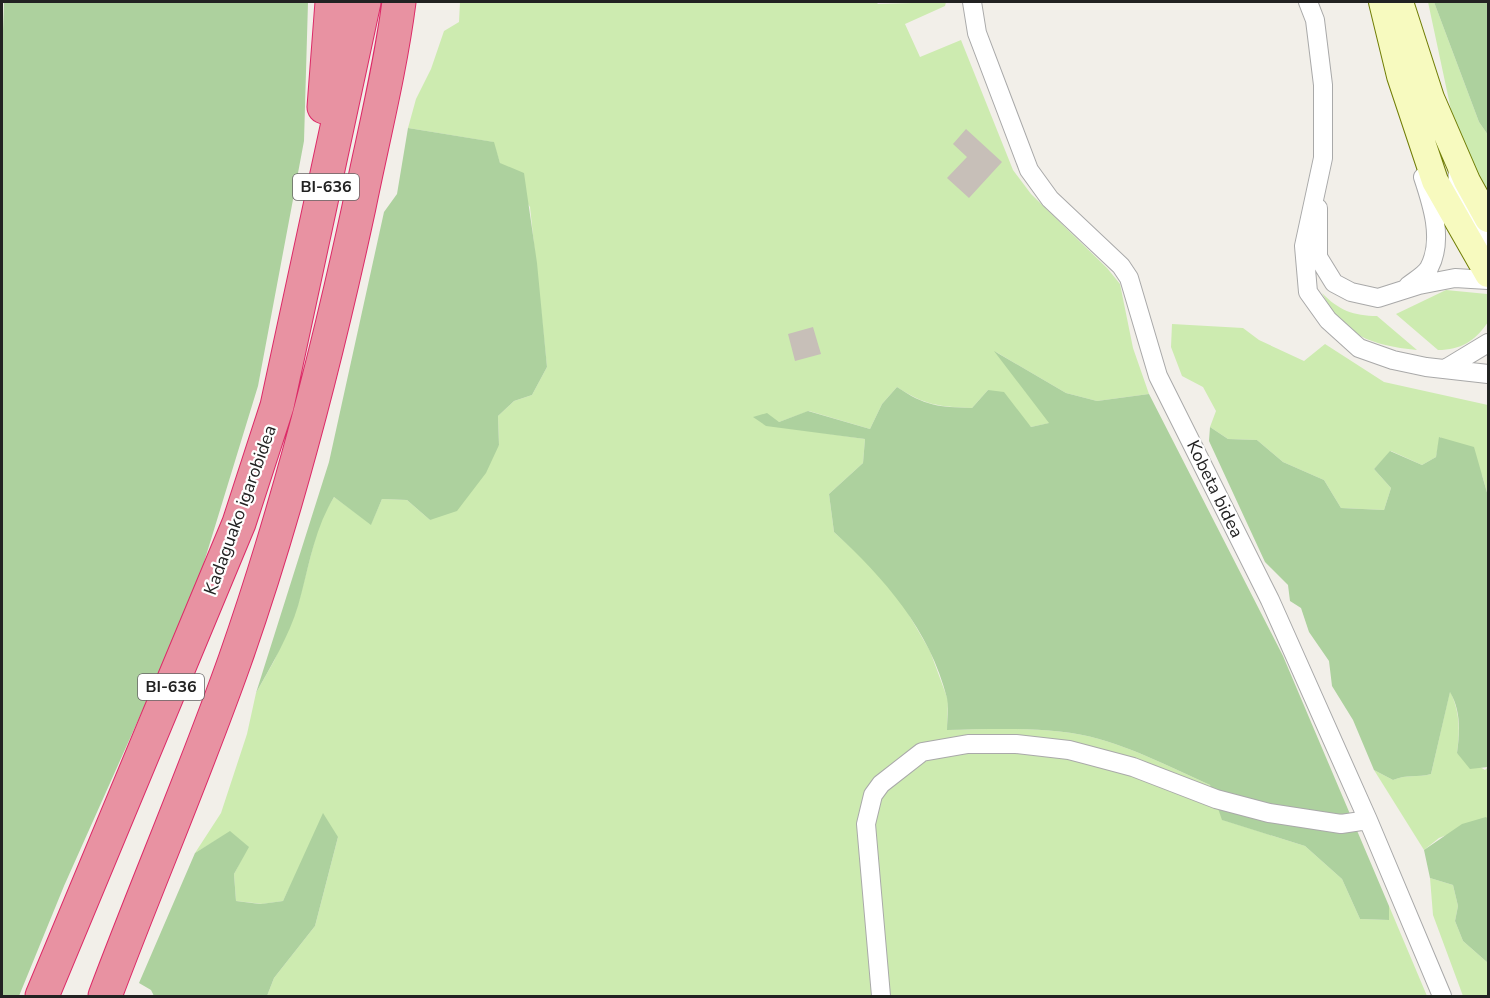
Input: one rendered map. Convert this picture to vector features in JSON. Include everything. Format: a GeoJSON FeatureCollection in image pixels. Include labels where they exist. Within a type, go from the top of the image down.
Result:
{"type":"FeatureCollection","features":[{"type":"Feature","properties":{"kind":"highway"},"geometry":{"type":"LineString","coordinates":[[315,237],[332,2]]}},
{"type":"Feature","properties":{"kind":"highway","name":"Kadaguako igarobidea"},"geometry":{"type":"LineString","coordinates":[[42,996],[239,523],[278,406],[364,2]]}},
{"type":"Feature","properties":{"kind":"highway","name":"Kadaguako igarobidea"},"geometry":{"type":"LineString","coordinates":[[105,996],[183,802],[236,658],[276,531],[341,291],[392,50],[399,2]]}},
{"type":"Feature","properties":{"kind":"highway"},"geometry":{"type":"LineString","coordinates":[[392,50],[411,2]]}},
{"type":"Feature","properties":{"kind":"street","name":"Kobeta bidea"},"geometry":{"type":"LineString","coordinates":[[972,2],[977,33],[1029,170],[1050,199],[1121,266],[1129,278],[1158,376],[1270,600],[1368,820],[1442,996]]}},
{"type":"Feature","properties":{"kind":"street"},"geometry":{"type":"LineString","coordinates":[[1308,2],[1315,20],[1323,86],[1323,158],[1318,188],[1307,222],[1304,261],[1308,292],[1328,320],[1359,348],[1393,360],[1488,374]]}},
{"type":"Feature","properties":{"kind":"street"},"geometry":{"type":"LineString","coordinates":[[1382,2],[1408,101],[1435,181],[1488,274]]}},
{"type":"Feature","properties":{"kind":"street"},"geometry":{"type":"LineString","coordinates":[[1400,2],[1421,73],[1458,161],[1488,219]]}},
{"type":"Feature","properties":{"kind":"street"},"geometry":{"type":"LineString","coordinates":[[1404,290],[1429,269],[1436,243],[1435,223],[1417,158],[1408,101]]}},
{"type":"Feature","properties":{"kind":"street"},"geometry":{"type":"LineString","coordinates":[[1458,161],[1457,192],[1488,247]]}},
{"type":"Feature","properties":{"kind":"street"},"geometry":{"type":"LineString","coordinates":[[1318,188],[1318,257],[1334,283],[1351,292],[1378,298],[1455,278],[1488,280]]}},
{"type":"Feature","properties":{"kind":"street"},"geometry":{"type":"LineString","coordinates":[[1445,369],[1488,343]]}},
{"type":"Feature","properties":{"kind":"street"},"geometry":{"type":"LineString","coordinates":[[881,996],[866,824],[873,795],[880,784],[922,752],[968,744],[1016,744],[1069,750],[1133,767],[1216,799],[1269,813],[1341,824],[1368,820]]}},
{"type":"Feature","properties":{"kind":"green space"},"geometry":{"type":"Polygon","coordinates":[[[4,2],[308,2],[304,141],[258,386],[194,595],[64,886],[19,996],[2,996],[2,59],[4,2]]]}},
{"type":"Feature","properties":{"kind":"green space"},"geometry":{"type":"Polygon","coordinates":[[[460,2],[876,2],[878,4],[946,2],[945,6],[905,24],[920,57],[961,40],[1013,170],[1031,194],[1107,268],[1120,284],[1133,348],[1149,394],[1097,401],[1066,393],[996,352],[1050,423],[1031,427],[988,390],[972,408],[933,404],[916,398],[897,387],[882,404],[870,429],[809,411],[779,422],[754,417],[817,432],[865,439],[863,463],[829,494],[834,532],[869,564],[902,603],[930,651],[948,700],[947,730],[1024,729],[1082,735],[1128,749],[1210,785],[1223,820],[1305,846],[1342,879],[1360,919],[1389,920],[1389,906],[1427,996],[267,996],[274,978],[315,926],[338,837],[301,864],[283,901],[262,904],[236,901],[234,874],[248,847],[230,832],[195,853],[221,813],[247,734],[256,693],[274,661],[297,608],[320,520],[334,497],[371,524],[382,499],[407,500],[430,520],[499,445],[498,416],[514,401],[532,395],[547,367],[530,207],[500,163],[493,142],[408,128],[416,99],[431,69],[444,31],[459,22],[460,2]]]}},
{"type":"Feature","properties":{"kind":"green space"},"geometry":{"type":"Polygon","coordinates":[[[1428,2],[1434,2],[1479,122],[1488,135],[1488,200],[1457,138],[1428,2]]]}},
{"type":"Feature","properties":{"kind":"green space"},"geometry":{"type":"Polygon","coordinates":[[[1434,2],[1488,2],[1488,135],[1479,122],[1434,2]]]}},
{"type":"Feature","properties":{"kind":"green space"},"geometry":{"type":"Polygon","coordinates":[[[408,128],[494,142],[500,163],[524,173],[537,263],[547,367],[532,395],[514,401],[498,416],[499,445],[486,473],[457,511],[430,520],[407,500],[382,499],[371,525],[334,497],[316,537],[290,628],[256,693],[329,462],[384,212],[397,194],[408,128]]]}},
{"type":"Feature","properties":{"kind":"green space"},"geometry":{"type":"Polygon","coordinates":[[[1446,290],[1487,294],[1488,322],[1467,343],[1446,350],[1438,350],[1396,314],[1446,290]]]}},
{"type":"Feature","properties":{"kind":"green space"},"geometry":{"type":"Polygon","coordinates":[[[1322,293],[1334,304],[1347,311],[1377,316],[1417,350],[1385,345],[1360,336],[1349,329],[1330,308],[1322,293]]]}},
{"type":"Feature","properties":{"kind":"green space"},"geometry":{"type":"Polygon","coordinates":[[[1172,324],[1243,328],[1259,340],[1304,361],[1325,344],[1384,382],[1488,405],[1488,496],[1482,475],[1440,437],[1436,457],[1422,465],[1391,451],[1374,469],[1391,488],[1384,510],[1341,508],[1324,480],[1283,462],[1257,440],[1228,439],[1210,427],[1216,411],[1203,387],[1182,376],[1171,347],[1172,324]]]}},
{"type":"Feature","properties":{"kind":"green space"},"geometry":{"type":"Polygon","coordinates":[[[994,351],[1066,393],[1097,401],[1149,394],[1283,656],[1389,906],[1389,920],[1360,919],[1342,879],[1305,846],[1222,820],[1210,785],[1156,760],[1099,739],[1063,732],[1024,729],[947,730],[947,698],[939,673],[917,628],[887,587],[834,532],[829,494],[863,463],[865,439],[766,426],[753,417],[767,413],[779,422],[808,411],[870,429],[882,404],[897,387],[924,402],[960,408],[972,408],[988,390],[1004,392],[1031,427],[1049,423],[994,351]]]}},
{"type":"Feature","properties":{"kind":"green space"},"geometry":{"type":"Polygon","coordinates":[[[1210,427],[1228,439],[1257,440],[1283,462],[1324,480],[1341,508],[1384,510],[1391,488],[1374,469],[1390,451],[1422,465],[1436,457],[1439,437],[1474,447],[1488,496],[1488,767],[1470,769],[1457,753],[1459,721],[1450,692],[1431,774],[1393,780],[1374,770],[1353,720],[1332,686],[1329,661],[1309,632],[1301,608],[1290,601],[1288,585],[1265,562],[1209,441],[1210,427]]]}},
{"type":"Feature","properties":{"kind":"green space"},"geometry":{"type":"Polygon","coordinates":[[[1450,691],[1456,706],[1458,721],[1457,753],[1485,770],[1488,767],[1488,819],[1439,838],[1424,850],[1374,770],[1393,780],[1431,774],[1450,691]]]}},
{"type":"Feature","properties":{"kind":"green space"},"geometry":{"type":"Polygon","coordinates":[[[323,813],[338,837],[315,926],[274,978],[267,996],[154,996],[151,990],[139,983],[195,853],[230,831],[249,847],[234,874],[236,901],[261,904],[283,901],[323,813]]]}},
{"type":"Feature","properties":{"kind":"green space"},"geometry":{"type":"Polygon","coordinates":[[[1486,817],[1488,819],[1488,963],[1463,941],[1455,921],[1458,906],[1453,885],[1430,878],[1424,850],[1462,824],[1486,817]]]}},
{"type":"Feature","properties":{"kind":"green space"},"geometry":{"type":"Polygon","coordinates":[[[1430,878],[1453,885],[1458,906],[1455,921],[1463,941],[1488,963],[1488,996],[1463,996],[1433,915],[1430,878]]]}},
{"type":"Feature","properties":{"kind":"building"},"geometry":{"type":"Polygon","coordinates":[[[966,129],[1002,162],[969,198],[947,178],[967,157],[953,144],[966,129]]]}},
{"type":"Feature","properties":{"kind":"building"},"geometry":{"type":"Polygon","coordinates":[[[813,327],[821,354],[795,361],[788,334],[813,327]]]}}]}
